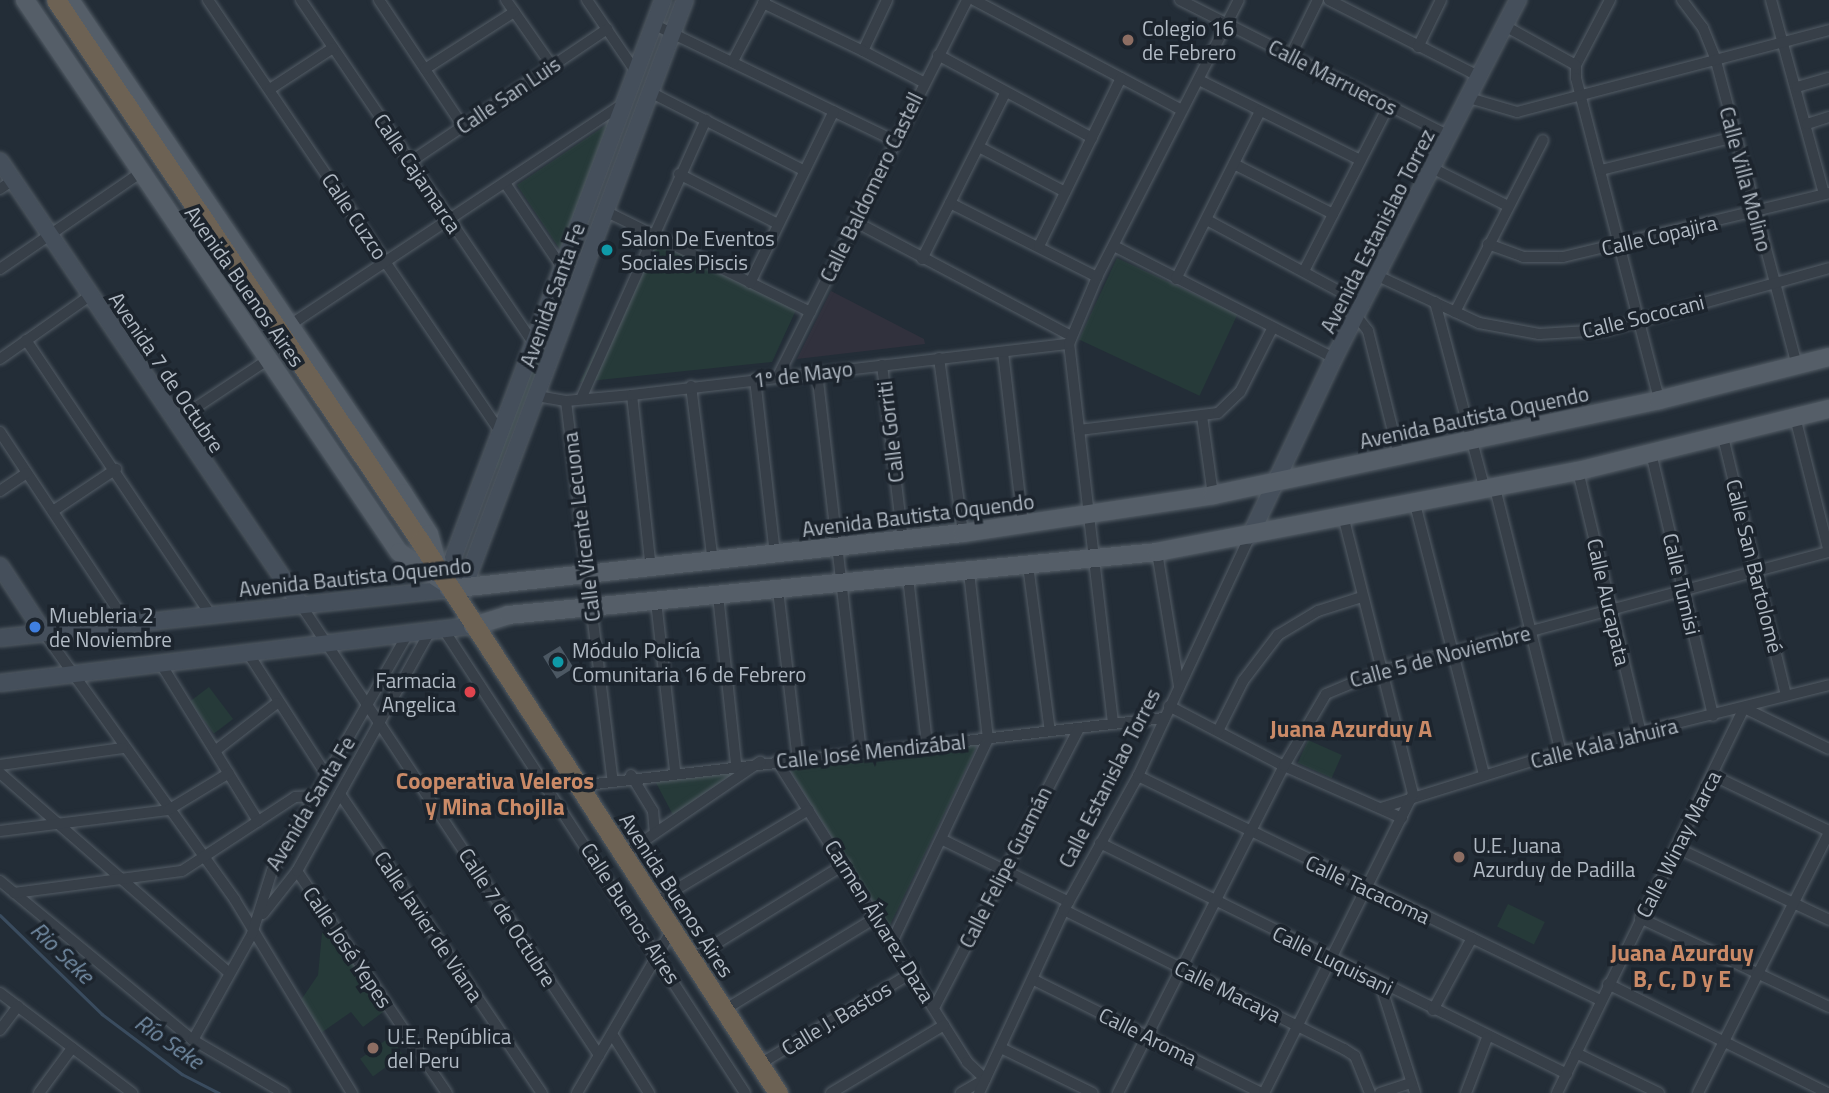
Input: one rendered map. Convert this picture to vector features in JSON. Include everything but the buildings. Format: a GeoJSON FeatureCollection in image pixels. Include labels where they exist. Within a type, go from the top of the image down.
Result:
{"type":"FeatureCollection","features":[{"type":"Feature","properties":{"kind":"highway","name":"Avenida Buenos Aires"},"geometry":{"type":"LineString","coordinates":[[43,0],[377,496],[453,591]]}},
{"type":"Feature","properties":{"kind":"highway","name":"Avenida Buenos Aires"},"geometry":{"type":"LineString","coordinates":[[56,0],[453,591],[472,626],[778,1093]]}},
{"type":"Feature","properties":{"kind":"main road","name":"Avenida Buenos Aires"},"geometry":{"type":"LineString","coordinates":[[25,0],[139,173],[399,552],[453,591]]}},
{"type":"Feature","properties":{"kind":"main road","name":"Avenida Buenos Aires"},"geometry":{"type":"LineString","coordinates":[[70,0],[429,534],[453,591]]}},
{"type":"Feature","properties":{"kind":"main road","name":"Avenida Santa Fe"},"geometry":{"type":"LineString","coordinates":[[453,591],[500,433],[535,346],[663,0]]}},
{"type":"Feature","properties":{"kind":"main road","name":"Avenida Santa Fe"},"geometry":{"type":"LineString","coordinates":[[453,591],[537,396],[685,0]]}},
{"type":"Feature","properties":{"kind":"main road","name":"Avenida Estanislao Torrez"},"geometry":{"type":"LineString","coordinates":[[1278,483],[1334,358],[1380,276],[1518,0]]}},
{"type":"Feature","properties":{"kind":"main road","name":"Avenida 7 de Octubre"},"geometry":{"type":"LineString","coordinates":[[0,161],[6,185],[50,235],[174,422],[301,605]]}},
{"type":"Feature","properties":{"kind":"main road","name":"Avenida Bautista Oquendo"},"geometry":{"type":"LineString","coordinates":[[0,638],[380,595],[586,578],[1023,525],[1278,483],[1659,400],[1829,357]]}},
{"type":"Feature","properties":{"kind":"main road"},"geometry":{"type":"LineString","coordinates":[[0,683],[437,631],[472,626],[508,615],[1157,552],[1344,519],[1578,471],[1829,409]]}},
{"type":"Feature","properties":{"kind":"main road","name":"Calle Estanislao Torres"},"geometry":{"type":"LineString","coordinates":[[1250,536],[1278,483]]}},
{"type":"Feature","properties":{"kind":"main road"},"geometry":{"type":"LineString","coordinates":[[0,566],[44,633]]}},
{"type":"Feature","properties":{"kind":"street","name":"Calle Cuzco"},"geometry":{"type":"LineString","coordinates":[[208,0],[500,433]]}},
{"type":"Feature","properties":{"kind":"street","name":"Calle Cajamarca"},"geometry":{"type":"LineString","coordinates":[[301,0],[535,346]]}},
{"type":"Feature","properties":{"kind":"street"},"geometry":{"type":"LineString","coordinates":[[379,0],[462,125]]}},
{"type":"Feature","properties":{"kind":"street"},"geometry":{"type":"LineString","coordinates":[[506,0],[552,66]]}},
{"type":"Feature","properties":{"kind":"street"},"geometry":{"type":"LineString","coordinates":[[587,0],[636,72]]}},
{"type":"Feature","properties":{"kind":"street"},"geometry":{"type":"LineString","coordinates":[[863,51],[887,0]]}},
{"type":"Feature","properties":{"kind":"street","name":"Calle Baldomero Castell"},"geometry":{"type":"LineString","coordinates":[[778,376],[923,82],[967,0]]}},
{"type":"Feature","properties":{"kind":"street"},"geometry":{"type":"LineString","coordinates":[[974,0],[1182,110]]}},
{"type":"Feature","properties":{"kind":"street","name":"Calle Marruecos"},"geometry":{"type":"LineString","coordinates":[[1180,0],[1449,136]]}},
{"type":"Feature","properties":{"kind":"street"},"geometry":{"type":"LineString","coordinates":[[1112,723],[1070,340],[1097,277],[1239,0]]}},
{"type":"Feature","properties":{"kind":"street"},"geometry":{"type":"LineString","coordinates":[[1291,55],[1318,0]]}},
{"type":"Feature","properties":{"kind":"street"},"geometry":{"type":"LineString","coordinates":[[1329,0],[1480,77]]}},
{"type":"Feature","properties":{"kind":"street"},"geometry":{"type":"LineString","coordinates":[[1419,47],[1441,0]]}},
{"type":"Feature","properties":{"kind":"street"},"geometry":{"type":"LineString","coordinates":[[1609,0],[1576,65],[1581,96],[1659,400]]}},
{"type":"Feature","properties":{"kind":"street","name":"Calle Villa Molino"},"geometry":{"type":"LineString","coordinates":[[1682,0],[1703,28],[1716,61],[1734,138],[1797,365]]}},
{"type":"Feature","properties":{"kind":"street"},"geometry":{"type":"LineString","coordinates":[[1771,0],[1827,194]]}},
{"type":"Feature","properties":{"kind":"street"},"geometry":{"type":"LineString","coordinates":[[733,61],[764,2],[923,82]]}},
{"type":"Feature","properties":{"kind":"street"},"geometry":{"type":"LineString","coordinates":[[425,69],[514,12]]}},
{"type":"Feature","properties":{"kind":"street"},"geometry":{"type":"LineString","coordinates":[[653,24],[895,141]]}},
{"type":"Feature","properties":{"kind":"street"},"geometry":{"type":"LineString","coordinates":[[1506,26],[1576,65]]}},
{"type":"Feature","properties":{"kind":"street","name":"Calle San Luis"},"geometry":{"type":"LineString","coordinates":[[411,162],[607,29]]}},
{"type":"Feature","properties":{"kind":"street"},"geometry":{"type":"LineString","coordinates":[[1469,97],[1510,113],[1829,30]]}},
{"type":"Feature","properties":{"kind":"street"},"geometry":{"type":"LineString","coordinates":[[270,89],[333,48]]}},
{"type":"Feature","properties":{"kind":"street"},"geometry":{"type":"LineString","coordinates":[[937,55],[1092,138]]}},
{"type":"Feature","properties":{"kind":"street"},"geometry":{"type":"LineString","coordinates":[[1039,246],[1122,78]]}},
{"type":"Feature","properties":{"kind":"street"},"geometry":{"type":"LineString","coordinates":[[1797,87],[1829,78]]}},
{"type":"Feature","properties":{"kind":"street"},"geometry":{"type":"LineString","coordinates":[[1199,80],[1360,160]]}},
{"type":"Feature","properties":{"kind":"street"},"geometry":{"type":"LineString","coordinates":[[650,92],[803,170]]}},
{"type":"Feature","properties":{"kind":"street"},"geometry":{"type":"LineString","coordinates":[[922,259],[1005,93]]}},
{"type":"Feature","properties":{"kind":"street"},"geometry":{"type":"LineString","coordinates":[[290,325],[626,103]]}},
{"type":"Feature","properties":{"kind":"street"},"geometry":{"type":"LineString","coordinates":[[1304,271],[1389,105]]}},
{"type":"Feature","properties":{"kind":"street"},"geometry":{"type":"LineString","coordinates":[[750,283],[776,223],[834,111]]}},
{"type":"Feature","properties":{"kind":"street"},"geometry":{"type":"LineString","coordinates":[[1177,279],[1260,111]]}},
{"type":"Feature","properties":{"kind":"street"},"geometry":{"type":"LineString","coordinates":[[1807,124],[1829,117]]}},
{"type":"Feature","properties":{"kind":"street"},"geometry":{"type":"LineString","coordinates":[[581,399],[651,232],[706,120]]}},
{"type":"Feature","properties":{"kind":"street"},"geometry":{"type":"LineString","coordinates":[[1601,170],[1734,138]]}},
{"type":"Feature","properties":{"kind":"street"},"geometry":{"type":"LineString","coordinates":[[1454,312],[1543,140]]}},
{"type":"Feature","properties":{"kind":"street"},"geometry":{"type":"LineString","coordinates":[[979,147],[1065,192]]}},
{"type":"Feature","properties":{"kind":"street"},"geometry":{"type":"LineString","coordinates":[[1234,164],[1333,214]]}},
{"type":"Feature","properties":{"kind":"street"},"geometry":{"type":"LineString","coordinates":[[1432,168],[1508,206]]}},
{"type":"Feature","properties":{"kind":"street"},"geometry":{"type":"LineString","coordinates":[[0,270],[139,173]]}},
{"type":"Feature","properties":{"kind":"street"},"geometry":{"type":"LineString","coordinates":[[680,174],[776,223]]}},
{"type":"Feature","properties":{"kind":"street"},"geometry":{"type":"LineString","coordinates":[[505,184],[563,268]]}},
{"type":"Feature","properties":{"kind":"street","name":"Calle Copajira"},"geometry":{"type":"LineString","coordinates":[[1488,244],[1539,257],[1619,244],[1827,194]]}},
{"type":"Feature","properties":{"kind":"street"},"geometry":{"type":"LineString","coordinates":[[950,203],[1097,277]]}},
{"type":"Feature","properties":{"kind":"street"},"geometry":{"type":"LineString","coordinates":[[605,211],[810,312]]}},
{"type":"Feature","properties":{"kind":"street"},"geometry":{"type":"LineString","coordinates":[[1207,220],[1304,271],[1361,311],[1399,456]]}},
{"type":"Feature","properties":{"kind":"street"},"geometry":{"type":"LineString","coordinates":[[854,222],[1070,340]]}},
{"type":"Feature","properties":{"kind":"street"},"geometry":{"type":"LineString","coordinates":[[1114,246],[1272,329],[1334,358]]}},
{"type":"Feature","properties":{"kind":"street","name":"Calle Sococani"},"geometry":{"type":"LineString","coordinates":[[1380,276],[1479,323],[1539,334],[1606,330],[1774,281],[1829,268]]}},
{"type":"Feature","properties":{"kind":"street"},"geometry":{"type":"LineString","coordinates":[[0,359],[91,295]]}},
{"type":"Feature","properties":{"kind":"street"},"geometry":{"type":"LineString","coordinates":[[1435,302],[1471,440],[1490,489],[1561,752]]}},
{"type":"Feature","properties":{"kind":"street"},"geometry":{"type":"LineString","coordinates":[[1079,430],[1202,416],[1233,402],[1272,329]]}},
{"type":"Feature","properties":{"kind":"street"},"geometry":{"type":"LineString","coordinates":[[26,340],[116,468],[210,614]]}},
{"type":"Feature","properties":{"kind":"street","name":"1º de Mayo"},"geometry":{"type":"LineString","coordinates":[[537,396],[566,401],[632,395],[691,386],[1003,352],[1070,340]]}},
{"type":"Feature","properties":{"kind":"street"},"geometry":{"type":"LineString","coordinates":[[1003,352],[1023,525]]}},
{"type":"Feature","properties":{"kind":"street"},"geometry":{"type":"LineString","coordinates":[[939,358],[963,533]]}},
{"type":"Feature","properties":{"kind":"street"},"geometry":{"type":"LineString","coordinates":[[174,422],[269,359]]}},
{"type":"Feature","properties":{"kind":"street","name":"Calle Gorriti"},"geometry":{"type":"LineString","coordinates":[[882,365],[902,540]]}},
{"type":"Feature","properties":{"kind":"street"},"geometry":{"type":"LineString","coordinates":[[817,372],[861,752]]}},
{"type":"Feature","properties":{"kind":"street"},"geometry":{"type":"LineString","coordinates":[[755,379],[775,555]]}},
{"type":"Feature","properties":{"kind":"street"},"geometry":{"type":"LineString","coordinates":[[691,386],[713,563]]}},
{"type":"Feature","properties":{"kind":"street"},"geometry":{"type":"LineString","coordinates":[[632,395],[651,570]]}},
{"type":"Feature","properties":{"kind":"street","name":"Calle Vicente Lecuona"},"geometry":{"type":"LineString","coordinates":[[566,401],[612,778]]}},
{"type":"Feature","properties":{"kind":"street"},"geometry":{"type":"LineString","coordinates":[[1202,416],[1213,495]]}},
{"type":"Feature","properties":{"kind":"street"},"geometry":{"type":"LineString","coordinates":[[1795,417],[1829,552]]}},
{"type":"Feature","properties":{"kind":"street"},"geometry":{"type":"LineString","coordinates":[[0,432],[127,624]]}},
{"type":"Feature","properties":{"kind":"street","name":"Calle San Bartolomé"},"geometry":{"type":"LineString","coordinates":[[1723,437],[1786,695]]}},
{"type":"Feature","properties":{"kind":"street","name":"Calle Tumisi"},"geometry":{"type":"LineString","coordinates":[[1651,453],[1713,716]]}},
{"type":"Feature","properties":{"kind":"street"},"geometry":{"type":"LineString","coordinates":[[53,511],[116,468]]}},
{"type":"Feature","properties":{"kind":"street","name":"Calle Aucapata"},"geometry":{"type":"LineString","coordinates":[[1578,471],[1609,610],[1641,734]]}},
{"type":"Feature","properties":{"kind":"street"},"geometry":{"type":"LineString","coordinates":[[0,491],[27,473]]}},
{"type":"Feature","properties":{"kind":"street"},"geometry":{"type":"LineString","coordinates":[[1415,504],[1484,774]]}},
{"type":"Feature","properties":{"kind":"street"},"geometry":{"type":"LineString","coordinates":[[1263,1093],[1413,794],[1344,519]]}},
{"type":"Feature","properties":{"kind":"street","name":"Calle Estanislao Torres"},"geometry":{"type":"LineString","coordinates":[[979,1093],[1067,906],[1138,776],[1250,536]]}},
{"type":"Feature","properties":{"kind":"street"},"geometry":{"type":"LineString","coordinates":[[1157,552],[1179,686]]}},
{"type":"Feature","properties":{"kind":"street","name":"Calle 5 de Noviembre"},"geometry":{"type":"LineString","coordinates":[[1118,1093],[1180,968],[1218,902],[1284,766],[1326,694],[1381,671],[1829,552]]}},
{"type":"Feature","properties":{"kind":"street"},"geometry":{"type":"LineString","coordinates":[[1028,565],[1050,731]]}},
{"type":"Feature","properties":{"kind":"street"},"geometry":{"type":"LineString","coordinates":[[892,942],[943,840],[988,738],[969,572]]}},
{"type":"Feature","properties":{"kind":"street"},"geometry":{"type":"LineString","coordinates":[[908,577],[927,745]]}},
{"type":"Feature","properties":{"kind":"street"},"geometry":{"type":"LineString","coordinates":[[778,590],[798,759]]}},
{"type":"Feature","properties":{"kind":"street"},"geometry":{"type":"LineString","coordinates":[[718,595],[736,764]]}},
{"type":"Feature","properties":{"kind":"street"},"geometry":{"type":"LineString","coordinates":[[1218,731],[1243,681],[1278,635],[1318,611],[1362,597]]}},
{"type":"Feature","properties":{"kind":"street"},"geometry":{"type":"LineString","coordinates":[[656,601],[674,771]]}},
{"type":"Feature","properties":{"kind":"street","name":"Calle 7 de Octubre"},"geometry":{"type":"LineString","coordinates":[[301,605],[599,1055]]}},
{"type":"Feature","properties":{"kind":"street","name":"Avenida Santa Fe"},"geometry":{"type":"LineString","coordinates":[[259,919],[297,871],[437,631]]}},
{"type":"Feature","properties":{"kind":"street","name":"Calle Buenos Aires"},"geometry":{"type":"LineString","coordinates":[[437,631],[658,955],[745,1093]]}},
{"type":"Feature","properties":{"kind":"street"},"geometry":{"type":"LineString","coordinates":[[44,633],[76,674],[123,748],[203,862],[235,900],[252,934],[352,1093]]}},
{"type":"Feature","properties":{"kind":"street","name":"Avenida Santa Fe"},"geometry":{"type":"LineString","coordinates":[[192,1040],[252,934],[259,919],[272,871],[408,634]]}},
{"type":"Feature","properties":{"kind":"street"},"geometry":{"type":"LineString","coordinates":[[248,653],[277,703],[327,775]]}},
{"type":"Feature","properties":{"kind":"street"},"geometry":{"type":"LineString","coordinates":[[161,664],[258,821]]}},
{"type":"Feature","properties":{"kind":"street","name":"Calle Kala Jahuira"},"geometry":{"type":"LineString","coordinates":[[1381,808],[1413,794],[1561,752],[1829,685]]}},
{"type":"Feature","properties":{"kind":"street"},"geometry":{"type":"LineString","coordinates":[[215,751],[277,703]]}},
{"type":"Feature","properties":{"kind":"street"},"geometry":{"type":"LineString","coordinates":[[1169,706],[1284,766],[1402,818]]}},
{"type":"Feature","properties":{"kind":"street"},"geometry":{"type":"LineString","coordinates":[[1744,708],[1829,750]]}},
{"type":"Feature","properties":{"kind":"street","name":"Calle Winay Marca"},"geometry":{"type":"LineString","coordinates":[[1557,1093],[1640,918],[1714,776],[1744,708]]}},
{"type":"Feature","properties":{"kind":"street","name":"Calle José Mendizábal"},"geometry":{"type":"LineString","coordinates":[[578,786],[631,775],[1164,718]]}},
{"type":"Feature","properties":{"kind":"street","name":"Calle Felipe Guamán"},"geometry":{"type":"LineString","coordinates":[[934,1008],[1002,868],[1079,728]]}},
{"type":"Feature","properties":{"kind":"street"},"geometry":{"type":"LineString","coordinates":[[0,765],[123,748]]}},
{"type":"Feature","properties":{"kind":"street","name":"Carmen Álvarez Daza"},"geometry":{"type":"LineString","coordinates":[[777,761],[845,864],[967,1062],[985,1079]]}},
{"type":"Feature","properties":{"kind":"street"},"geometry":{"type":"LineString","coordinates":[[623,855],[761,762]]}},
{"type":"Feature","properties":{"kind":"street"},"geometry":{"type":"LineString","coordinates":[[0,774],[229,973]]}},
{"type":"Feature","properties":{"kind":"street"},"geometry":{"type":"LineString","coordinates":[[0,831],[168,810],[229,774]]}},
{"type":"Feature","properties":{"kind":"street"},"geometry":{"type":"LineString","coordinates":[[631,775],[653,811],[655,832]]}},
{"type":"Feature","properties":{"kind":"street","name":"Calle Tacacoma"},"geometry":{"type":"LineString","coordinates":[[1138,776],[1251,834],[1600,1000]]}},
{"type":"Feature","properties":{"kind":"street"},"geometry":{"type":"LineString","coordinates":[[1698,1093],[1722,1040],[1829,832],[1714,776]]}},
{"type":"Feature","properties":{"kind":"street","name":"Calle Javier de Viana"},"geometry":{"type":"LineString","coordinates":[[340,794],[542,1093]]}},
{"type":"Feature","properties":{"kind":"street"},"geometry":{"type":"LineString","coordinates":[[14,894],[123,879],[203,862],[295,797],[315,796]]}},
{"type":"Feature","properties":{"kind":"street"},"geometry":{"type":"LineString","coordinates":[[655,902],[809,810]]}},
{"type":"Feature","properties":{"kind":"street","name":"Calle Macaya"},"geometry":{"type":"LineString","coordinates":[[943,840],[1002,868],[1180,968],[1355,1056],[1370,1093]]}},
{"type":"Feature","properties":{"kind":"street","name":"Calle Luquisani"},"geometry":{"type":"LineString","coordinates":[[1100,843],[1487,1038],[1567,1074]]}},
{"type":"Feature","properties":{"kind":"street"},"geometry":{"type":"LineString","coordinates":[[1677,848],[1829,920]]}},
{"type":"Feature","properties":{"kind":"street"},"geometry":{"type":"LineString","coordinates":[[691,958],[845,864]]}},
{"type":"Feature","properties":{"kind":"street","name":"Calle José Yepes"},"geometry":{"type":"LineString","coordinates":[[297,871],[447,1093]]}},
{"type":"Feature","properties":{"kind":"street"},"geometry":{"type":"LineString","coordinates":[[0,881],[192,1040],[284,1093]]}},
{"type":"Feature","properties":{"kind":"street"},"geometry":{"type":"LineString","coordinates":[[724,1010],[877,917]]}},
{"type":"Feature","properties":{"kind":"street"},"geometry":{"type":"LineString","coordinates":[[1640,918],[1829,1007]]}},
{"type":"Feature","properties":{"kind":"street"},"geometry":{"type":"LineString","coordinates":[[577,1093],[672,930]]}},
{"type":"Feature","properties":{"kind":"street"},"geometry":{"type":"LineString","coordinates":[[1433,1010],[1472,938]]}},
{"type":"Feature","properties":{"kind":"street","name":"Calle J. Bastos"},"geometry":{"type":"LineString","coordinates":[[760,1064],[913,972]]}},
{"type":"Feature","properties":{"kind":"street","name":"Calle Aroma"},"geometry":{"type":"LineString","coordinates":[[1034,980],[1263,1093]]}},
{"type":"Feature","properties":{"kind":"street"},"geometry":{"type":"LineString","coordinates":[[1380,983],[1413,1088],[1380,1093]]}},
{"type":"Feature","properties":{"kind":"street"},"geometry":{"type":"LineString","coordinates":[[1608,984],[1828,1093]]}},
{"type":"Feature","properties":{"kind":"street"},"geometry":{"type":"LineString","coordinates":[[0,993],[124,1091]]}},
{"type":"Feature","properties":{"kind":"street"},"geometry":{"type":"LineString","coordinates":[[0,1030],[18,1006]]}},
{"type":"Feature","properties":{"kind":"street"},"geometry":{"type":"LineString","coordinates":[[831,1093],[944,1025]]}},
{"type":"Feature","properties":{"kind":"street"},"geometry":{"type":"LineString","coordinates":[[612,1034],[649,1093]]}},
{"type":"Feature","properties":{"kind":"street"},"geometry":{"type":"LineString","coordinates":[[1466,1093],[1487,1038]]}},
{"type":"Feature","properties":{"kind":"street"},"geometry":{"type":"LineString","coordinates":[[39,1093],[72,1048]]}},
{"type":"Feature","properties":{"kind":"street"},"geometry":{"type":"LineString","coordinates":[[1001,1048],[1093,1093]]}},
{"type":"Feature","properties":{"kind":"street"},"geometry":{"type":"LineString","coordinates":[[1576,1053],[1659,1093]]}},
{"type":"Feature","properties":{"kind":"street"},"geometry":{"type":"LineString","coordinates":[[961,1093],[985,1079]]}},
{"type":"Feature","properties":{"kind":"shaded area"},"geometry":{"type":"Polygon","coordinates":[[[831,291],[924,339],[925,344],[797,359],[831,291]]]}},
{"type":"Feature","properties":{"kind":"green space"},"geometry":{"type":"Polygon","coordinates":[[[609,123],[561,251],[517,185],[609,123]]]}},
{"type":"Feature","properties":{"kind":"green space"},"geometry":{"type":"Polygon","coordinates":[[[650,240],[796,310],[772,362],[580,382],[650,240]]]}},
{"type":"Feature","properties":{"kind":"green space"},"geometry":{"type":"Polygon","coordinates":[[[1117,258],[1238,314],[1200,396],[1079,340],[1117,258]]]}},
{"type":"Feature","properties":{"kind":"green space"},"geometry":{"type":"Polygon","coordinates":[[[539,353],[544,355],[498,469],[493,467],[539,353]]]}},
{"type":"Feature","properties":{"kind":"green space"},"geometry":{"type":"Polygon","coordinates":[[[209,687],[233,719],[214,733],[190,701],[209,687]]]}},
{"type":"Feature","properties":{"kind":"green space"},"geometry":{"type":"Polygon","coordinates":[[[1308,740],[1342,755],[1332,778],[1298,763],[1308,740]]]}},
{"type":"Feature","properties":{"kind":"green space"},"geometry":{"type":"Polygon","coordinates":[[[979,742],[889,927],[788,767],[979,742]]]}},
{"type":"Feature","properties":{"kind":"green space"},"geometry":{"type":"Polygon","coordinates":[[[738,770],[673,815],[653,777],[738,770]]]}},
{"type":"Feature","properties":{"kind":"green space"},"geometry":{"type":"Polygon","coordinates":[[[1508,904],[1545,922],[1534,944],[1497,926],[1508,904]]]}},
{"type":"Feature","properties":{"kind":"green space"},"geometry":{"type":"Polygon","coordinates":[[[330,925],[387,1009],[363,1027],[351,1012],[321,1033],[301,1000],[318,975],[322,933],[330,925]]]}},
{"type":"Feature","properties":{"kind":"green space"},"geometry":{"type":"Polygon","coordinates":[[[390,1037],[403,1055],[373,1077],[360,1059],[390,1037]]]}},
{"type":"Feature","properties":{"kind":"waterway","name":"Rio Seke"},"geometry":{"type":"LineString","coordinates":[[0,915],[102,1014],[182,1074],[219,1093]]}},
{"type":"Feature","properties":{"kind":"place","name":"Colegio 16 de Febrero"},"geometry":{"type":"Point","coordinates":[1128,40]}},
{"type":"Feature","properties":{"kind":"place","name":"Salon De Eventos Sociales Piscis"},"geometry":{"type":"Point","coordinates":[607,250]}},
{"type":"Feature","properties":{"kind":"place","name":"Muebleria 2 de Noviembre"},"geometry":{"type":"Point","coordinates":[35,627]}},
{"type":"Feature","properties":{"kind":"place","name":"Módulo Policía Comunitaria 16 de Febrero"},"geometry":{"type":"Point","coordinates":[558,662]}},
{"type":"Feature","properties":{"kind":"place","name":"Farmacia Angelica"},"geometry":{"type":"Point","coordinates":[470,692]}},
{"type":"Feature","properties":{"kind":"place","name":"U.E. Juana Azurduy de Padilla"},"geometry":{"type":"Point","coordinates":[1459,857]}},
{"type":"Feature","properties":{"kind":"place","name":"U.E. República del Peru"},"geometry":{"type":"Point","coordinates":[373,1048]}},
{"type":"Feature","properties":{"kind":"district","name":"Juana Azurduy A"},"geometry":{"type":"Point","coordinates":[1351,729]}},
{"type":"Feature","properties":{"kind":"district","name":"Cooperativa Veleros y Mina Chojlla"},"geometry":{"type":"Point","coordinates":[495,794]}},
{"type":"Feature","properties":{"kind":"district","name":"Juana Azurduy B, C, D y E"},"geometry":{"type":"Point","coordinates":[1682,966]}},
{"type":"Feature","properties":{"kind":"water label","name":"Río Seke"},"geometry":{"type":"Point","coordinates":[169,1042]}}]}
